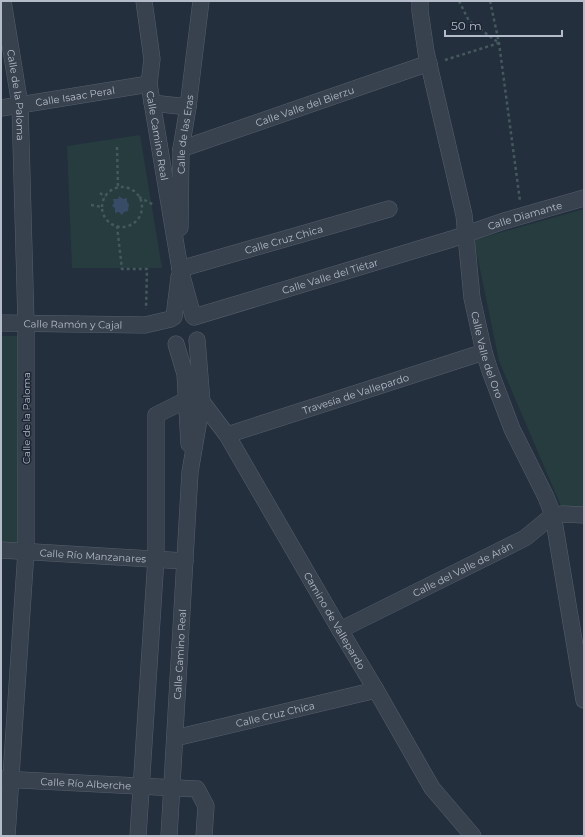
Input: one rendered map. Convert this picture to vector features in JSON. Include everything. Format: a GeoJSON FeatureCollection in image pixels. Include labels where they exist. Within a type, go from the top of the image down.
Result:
{"type":"FeatureCollection","features":[{"type":"Feature","properties":{"kind":"street","name":"Calle de la Paloma"},"geometry":{"type":"LineString","coordinates":[[3,1],[20,105],[26,323],[26,551],[5,779],[7,836]]}},
{"type":"Feature","properties":{"kind":"street","name":"Calle Camino Real"},"geometry":{"type":"LineString","coordinates":[[144,1],[152,60],[149,84],[180,269],[193,316]]}},
{"type":"Feature","properties":{"kind":"street","name":"Calle de las Eras"},"geometry":{"type":"LineString","coordinates":[[180,269],[181,149],[188,107],[201,1]]}},
{"type":"Feature","properties":{"kind":"street","name":"Calle Valle del Oro"},"geometry":{"type":"LineString","coordinates":[[420,1],[420,11],[427,57],[464,215],[472,298],[484,352],[512,429],[546,497],[553,515],[584,700]]}},
{"type":"Feature","properties":{"kind":"street","name":"Calle Valle del Bierzu"},"geometry":{"type":"LineString","coordinates":[[181,149],[427,57]]}},
{"type":"Feature","properties":{"kind":"street","name":"Calle Isaac Peral"},"geometry":{"type":"LineString","coordinates":[[1,108],[149,84]]}},
{"type":"Feature","properties":{"kind":"street"},"geometry":{"type":"LineString","coordinates":[[152,103],[188,107]]}},
{"type":"Feature","properties":{"kind":"street","name":"Calle Diamante"},"geometry":{"type":"LineString","coordinates":[[466,234],[504,221],[584,198]]}},
{"type":"Feature","properties":{"kind":"street","name":"Calle Cruz Chica"},"geometry":{"type":"LineString","coordinates":[[180,269],[388,209]]}},
{"type":"Feature","properties":{"kind":"street","name":"Calle Valle del Tiétar"},"geometry":{"type":"LineString","coordinates":[[193,316],[466,234]]}},
{"type":"Feature","properties":{"kind":"street","name":"Calle Camino Real"},"geometry":{"type":"LineString","coordinates":[[169,836],[190,472],[185,374],[172,328],[180,269]]}},
{"type":"Feature","properties":{"kind":"street"},"geometry":{"type":"LineString","coordinates":[[183,313],[193,316],[198,320],[200,330],[197,340],[185,346],[172,328],[183,313]]}},
{"type":"Feature","properties":{"kind":"street","name":"Calle Ramón y Cajal"},"geometry":{"type":"LineString","coordinates":[[1,323],[145,325],[172,328]]}},
{"type":"Feature","properties":{"kind":"street","name":"Calle Camino Real"},"geometry":{"type":"LineString","coordinates":[[190,472],[202,402],[197,340]]}},
{"type":"Feature","properties":{"kind":"street","name":"Travesía de Vallepardo"},"geometry":{"type":"LineString","coordinates":[[226,435],[484,352]]}},
{"type":"Feature","properties":{"kind":"street"},"geometry":{"type":"LineString","coordinates":[[138,836],[156,558],[156,415],[186,400]]}},
{"type":"Feature","properties":{"kind":"street","name":"Camino de Vallepardo"},"geometry":{"type":"LineString","coordinates":[[202,402],[226,435],[432,788],[472,836]]}},
{"type":"Feature","properties":{"kind":"street"},"geometry":{"type":"LineString","coordinates":[[553,515],[584,515]]}},
{"type":"Feature","properties":{"kind":"street","name":"Calle del Valle de Arán"},"geometry":{"type":"LineString","coordinates":[[340,630],[525,538],[553,515]]}},
{"type":"Feature","properties":{"kind":"street","name":"Calle Río Manzanares"},"geometry":{"type":"LineString","coordinates":[[1,550],[156,558],[185,561]]}},
{"type":"Feature","properties":{"kind":"street","name":"Calle Cruz Chica"},"geometry":{"type":"LineString","coordinates":[[175,738],[376,690]]}},
{"type":"Feature","properties":{"kind":"street","name":"Calle Río Alberche"},"geometry":{"type":"LineString","coordinates":[[5,779],[198,789],[206,806],[204,836]]}},
{"type":"Feature","properties":{"kind":"path"},"geometry":{"type":"LineString","coordinates":[[459,1],[469,21],[499,43]]}},
{"type":"Feature","properties":{"kind":"path"},"geometry":{"type":"LineString","coordinates":[[490,1],[499,43],[521,201],[514,204]]}},
{"type":"Feature","properties":{"kind":"path"},"geometry":{"type":"LineString","coordinates":[[427,57],[439,49],[445,60],[499,43]]}},
{"type":"Feature","properties":{"kind":"path"},"geometry":{"type":"LineString","coordinates":[[117,147],[118,188]]}},
{"type":"Feature","properties":{"kind":"path"},"geometry":{"type":"LineString","coordinates":[[123,187],[135,192],[141,203],[141,210],[136,221],[124,227],[111,224],[106,220],[103,214],[102,207],[105,197],[110,191],[118,188],[123,187]]}},
{"type":"Feature","properties":{"kind":"path"},"geometry":{"type":"LineString","coordinates":[[100,193],[105,197]]}},
{"type":"Feature","properties":{"kind":"path"},"geometry":{"type":"LineString","coordinates":[[91,205],[102,207]]}},
{"type":"Feature","properties":{"kind":"path"},"geometry":{"type":"LineString","coordinates":[[117,226],[122,269],[147,269],[145,325]]}},
{"type":"Feature","properties":{"kind":"green space"},"geometry":{"type":"Polygon","coordinates":[[[140,135],[162,268],[72,268],[67,146],[140,135]]]}},
{"type":"Feature","properties":{"kind":"green space"},"geometry":{"type":"Polygon","coordinates":[[[584,209],[584,508],[561,506],[499,361],[474,240],[584,209]]]}},
{"type":"Feature","properties":{"kind":"green space"},"geometry":{"type":"Polygon","coordinates":[[[1,336],[21,336],[18,543],[1,542],[1,336]]]}},
{"type":"Feature","properties":{"kind":"water"},"geometry":{"type":"Polygon","coordinates":[[[119,196],[123,199],[127,198],[127,202],[129,204],[128,211],[124,212],[122,215],[119,212],[115,213],[115,208],[112,206],[114,203],[113,199],[118,199],[119,196]]]}}]}
